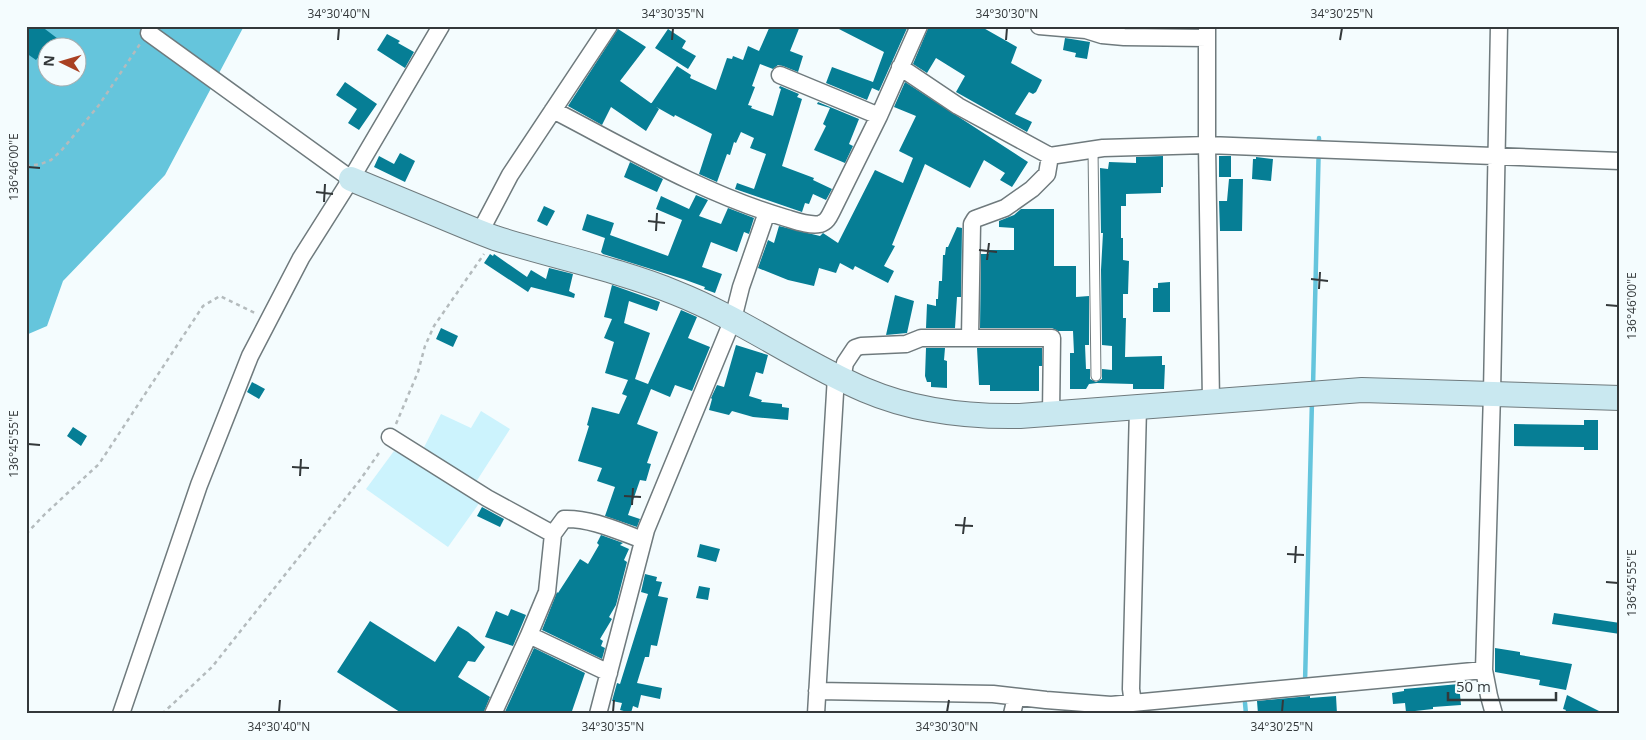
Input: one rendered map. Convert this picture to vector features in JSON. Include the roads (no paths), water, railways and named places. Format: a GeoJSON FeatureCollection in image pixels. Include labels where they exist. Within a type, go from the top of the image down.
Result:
{"type":"FeatureCollection","features":[{"type":"Feature","properties":{"kind":"street"},"geometry":{"type":"LineString","coordinates":[[122,714],[199,485],[250,356],[301,258],[441,26]]}},
{"type":"Feature","properties":{"kind":"street"},"geometry":{"type":"LineString","coordinates":[[487,235],[510,175],[609,26]]}},
{"type":"Feature","properties":{"kind":"street"},"geometry":{"type":"LineString","coordinates":[[553,110],[682,177],[767,212],[804,223],[818,224],[828,220],[879,116],[919,26]]}},
{"type":"Feature","properties":{"kind":"street"},"geometry":{"type":"LineString","coordinates":[[1039,26],[1086,30],[1102,35],[1124,37],[1207,32],[1206,145],[1211,401]]}},
{"type":"Feature","properties":{"kind":"street"},"geometry":{"type":"LineString","coordinates":[[1494,714],[1488,696],[1484,670],[1492,393],[1499,26]]}},
{"type":"Feature","properties":{"kind":"street"},"geometry":{"type":"LineString","coordinates":[[148,32],[351,178],[487,235],[649,283],[695,301],[839,377],[889,399],[929,409],[950,413],[1006,417],[1362,390],[1620,398]]}},
{"type":"Feature","properties":{"kind":"street"},"geometry":{"type":"LineString","coordinates":[[900,67],[958,106],[1050,156],[1093,150],[1206,145],[1620,161]]}},
{"type":"Feature","properties":{"kind":"street"},"geometry":{"type":"LineString","coordinates":[[780,76],[879,116]]}},
{"type":"Feature","properties":{"kind":"street"},"geometry":{"type":"LineString","coordinates":[[970,338],[972,224],[975,219],[1005,208],[1032,190],[1047,174],[1050,156]]}},
{"type":"Feature","properties":{"kind":"street"},"geometry":{"type":"LineString","coordinates":[[598,714],[646,530],[732,319],[767,212]]}},
{"type":"Feature","properties":{"kind":"street"},"geometry":{"type":"LineString","coordinates":[[816,714],[839,377],[845,363],[855,348],[906,344],[921,338],[1052,338],[1051,414]]}},
{"type":"Feature","properties":{"kind":"street"},"geometry":{"type":"LineString","coordinates":[[1132,697],[1138,408]]}},
{"type":"Feature","properties":{"kind":"street"},"geometry":{"type":"LineString","coordinates":[[390,437],[487,498],[554,534]]}},
{"type":"Feature","properties":{"kind":"street"},"geometry":{"type":"LineString","coordinates":[[493,714],[547,592],[554,534],[564,519],[594,523],[643,540]]}},
{"type":"Feature","properties":{"kind":"street"},"geometry":{"type":"LineString","coordinates":[[529,635],[609,673]]}},
{"type":"Feature","properties":{"kind":"street"},"geometry":{"type":"LineString","coordinates":[[817,691],[993,694],[1013,697],[1046,707],[1111,705],[1132,697],[1484,670]]}},
{"type":"Feature","properties":{"kind":"street"},"geometry":{"type":"LineString","coordinates":[[1012,714],[1013,697]]}},
{"type":"Feature","properties":{"kind":"lane"},"geometry":{"type":"LineString","coordinates":[[1093,150],[1096,376]]}},
{"type":"Feature","properties":{"kind":"waterway"},"geometry":{"type":"LineString","coordinates":[[1313,387],[1319,138]]}},
{"type":"Feature","properties":{"kind":"waterway"},"geometry":{"type":"LineString","coordinates":[[1303,683],[1305,683],[1312,400]]}},
{"type":"Feature","properties":{"kind":"waterway"},"geometry":{"type":"LineString","coordinates":[[1245,703],[1246,714]]}}]}
